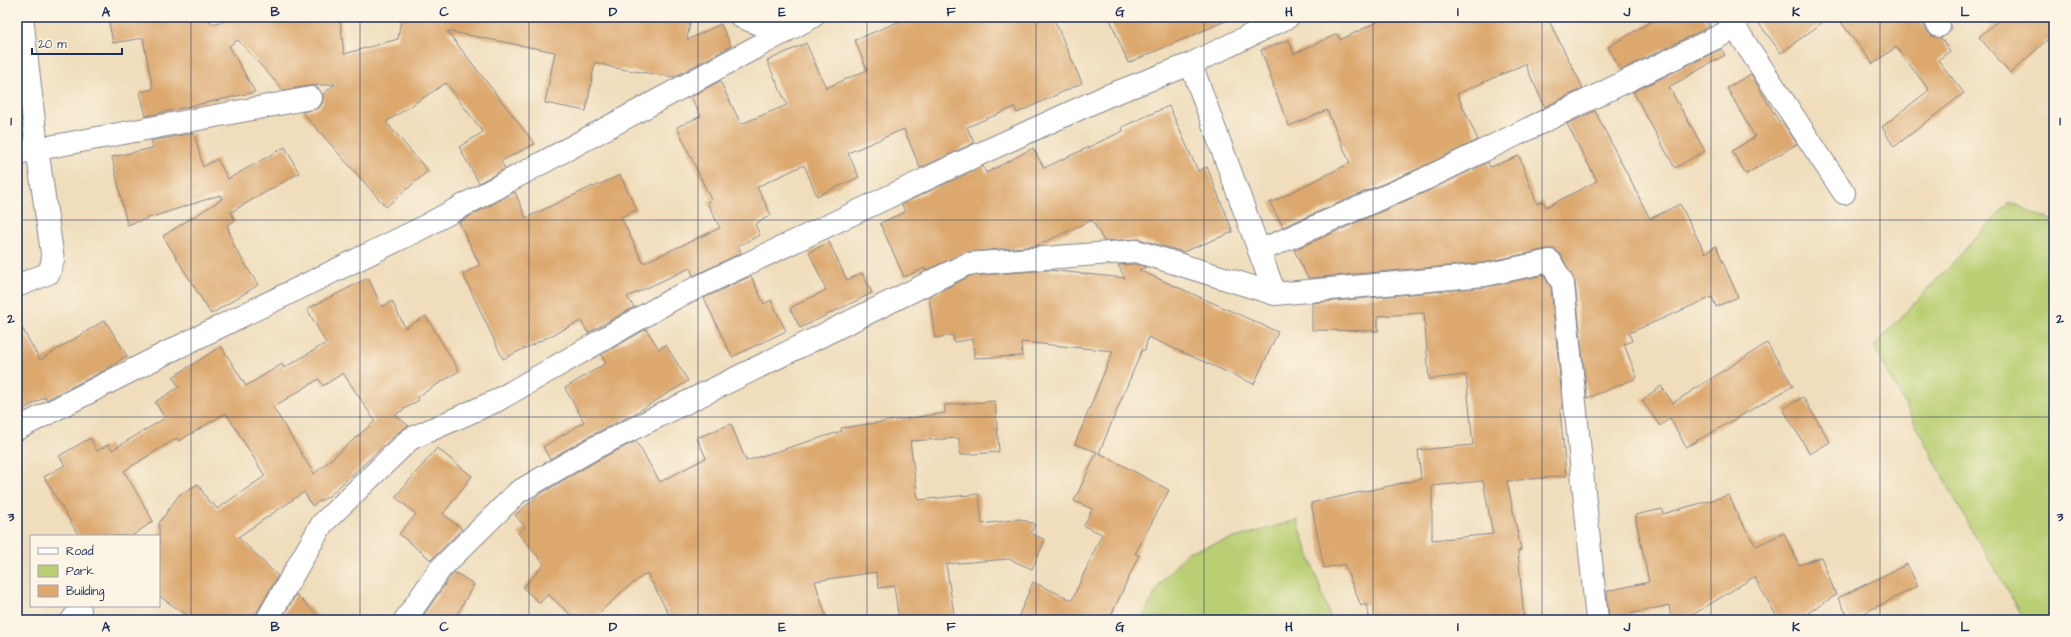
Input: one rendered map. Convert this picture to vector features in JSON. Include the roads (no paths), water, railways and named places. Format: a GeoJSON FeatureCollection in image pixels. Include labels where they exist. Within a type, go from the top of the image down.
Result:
{"type":"FeatureCollection","features":[{"type":"Feature","properties":{"kind":"street"},"geometry":{"type":"LineString","coordinates":[[17,286],[49,273],[53,260],[27,151],[22,17]]}},
{"type":"Feature","properties":{"kind":"street"},"geometry":{"type":"LineString","coordinates":[[741,17],[784,34]]}},
{"type":"Feature","properties":{"kind":"street"},"geometry":{"type":"LineString","coordinates":[[17,429],[170,351],[416,231],[784,34],[812,17]]}},
{"type":"Feature","properties":{"kind":"street"},"geometry":{"type":"LineString","coordinates":[[268,620],[322,524],[410,439],[496,401],[676,298],[960,163],[1093,102],[1190,64],[1288,17]]}},
{"type":"Feature","properties":{"kind":"street"},"geometry":{"type":"LineString","coordinates":[[1260,251],[1425,179],[1732,23],[1844,194]]}},
{"type":"Feature","properties":{"kind":"street"},"geometry":{"type":"LineString","coordinates":[[1190,64],[1276,294]]}},
{"type":"Feature","properties":{"kind":"street"},"geometry":{"type":"LineString","coordinates":[[27,151],[311,98]]}},
{"type":"Feature","properties":{"kind":"street"},"geometry":{"type":"LineString","coordinates":[[405,620],[440,569],[518,492],[594,448],[967,264],[1136,251],[1276,294],[1485,275],[1550,261],[1563,284],[1597,620]]}}]}
